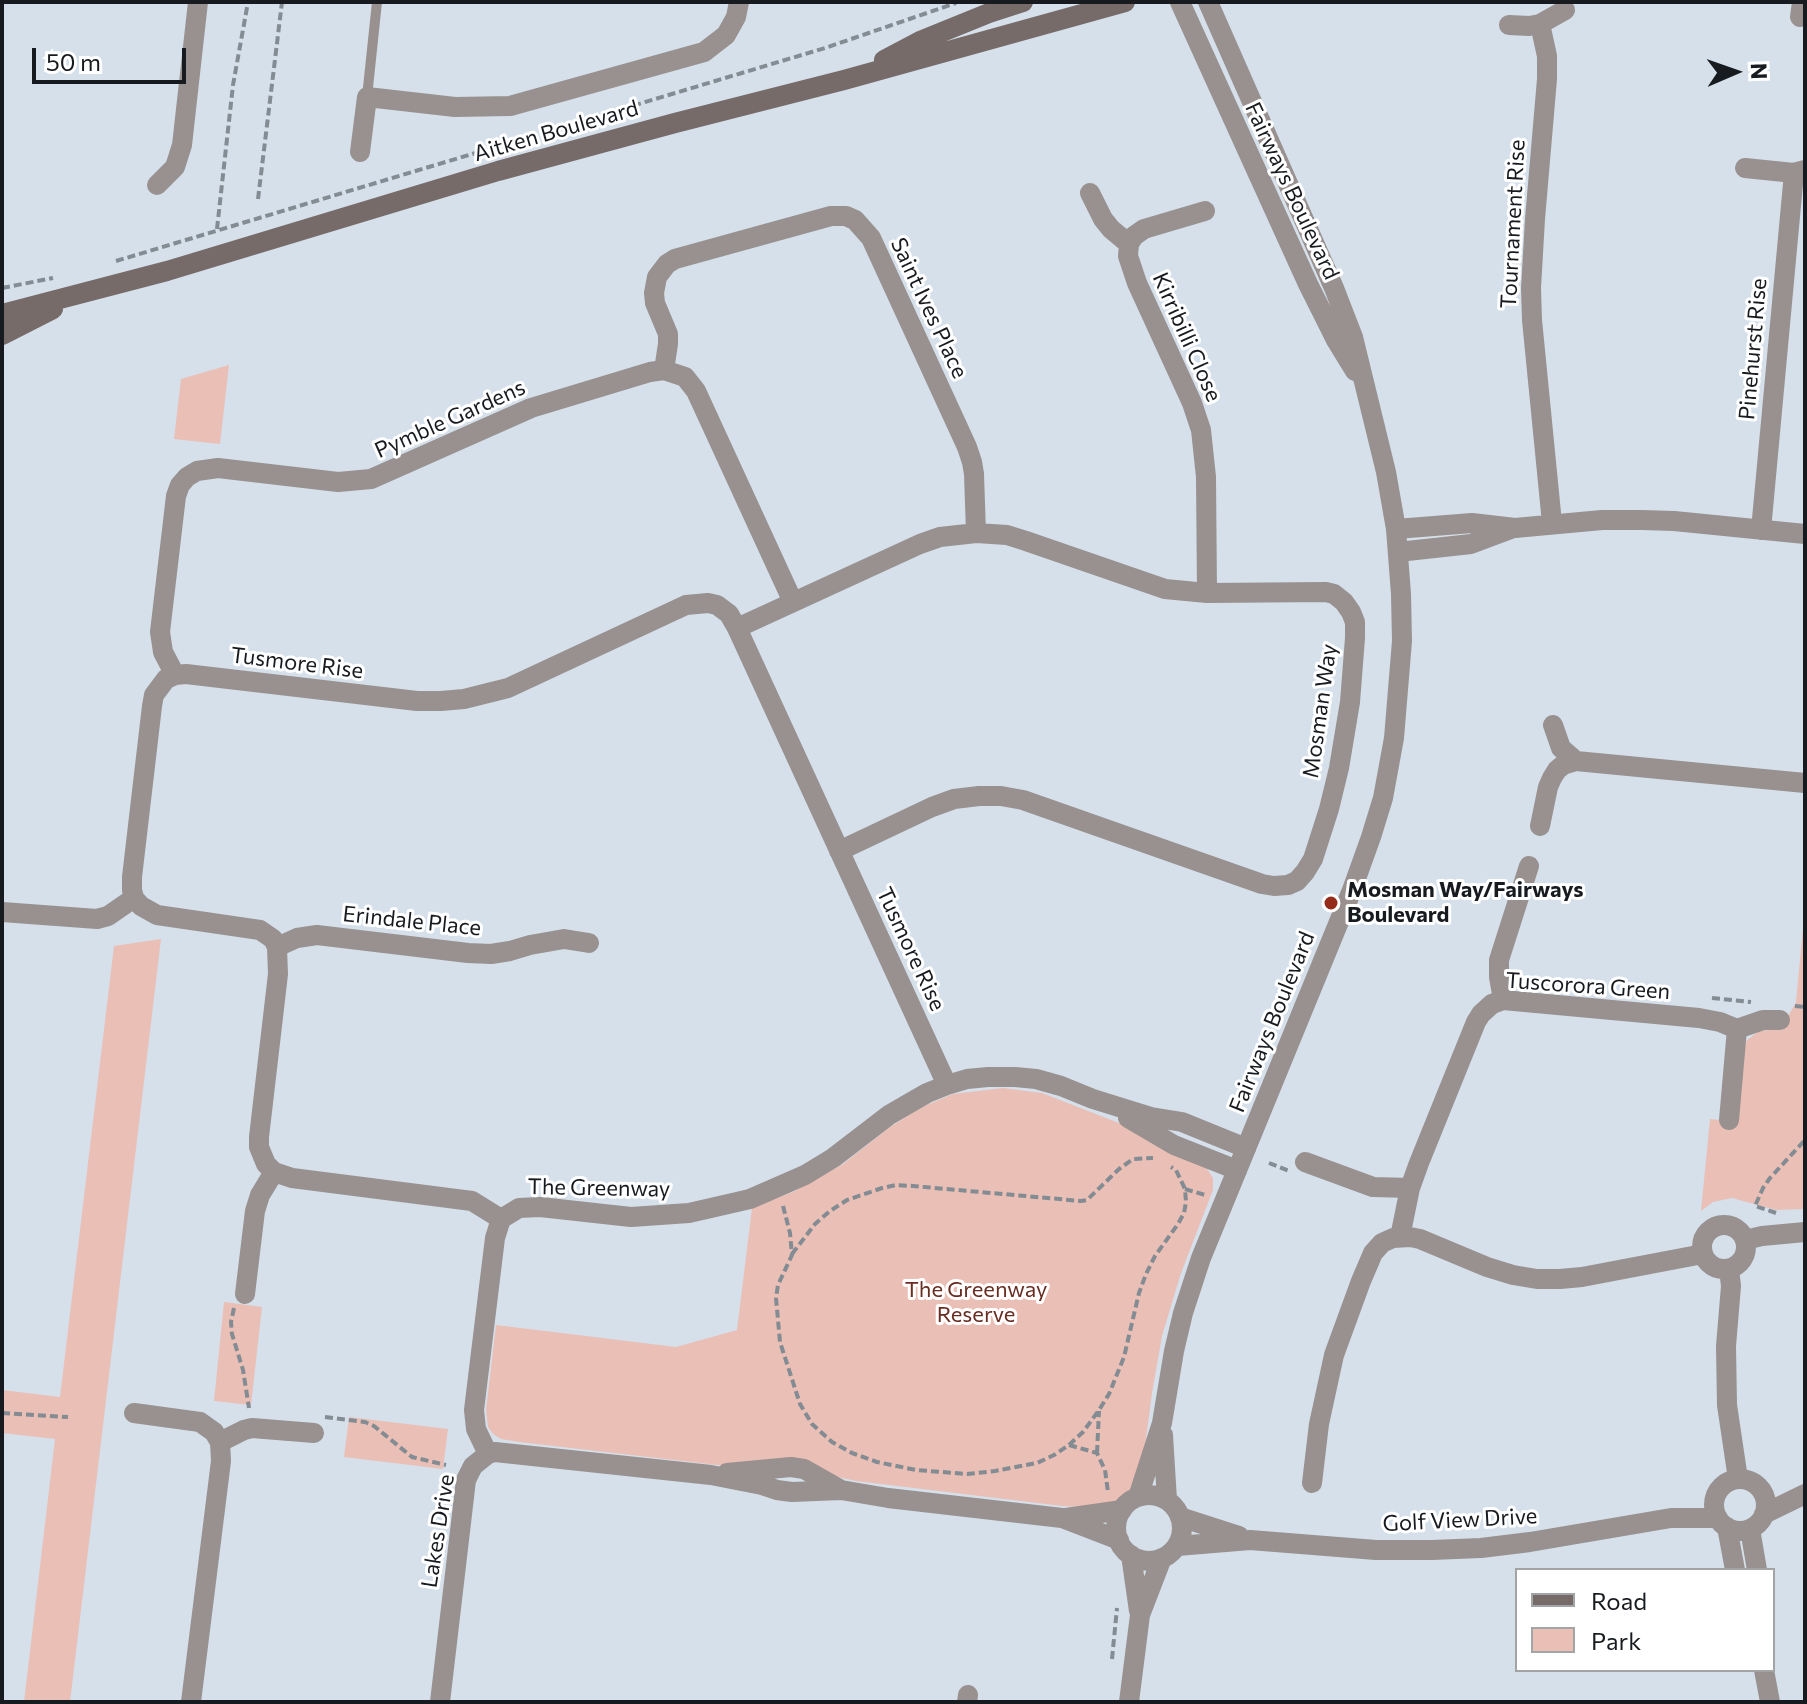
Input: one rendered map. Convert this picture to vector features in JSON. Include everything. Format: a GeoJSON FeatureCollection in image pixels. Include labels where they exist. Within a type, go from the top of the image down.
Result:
{"type":"FeatureCollection","features":[{"type":"Feature","properties":{"kind":"main road"},"geometry":{"type":"LineString","coordinates":[[844,80],[920,41],[1023,2]]}},
{"type":"Feature","properties":{"kind":"main road","name":"Aitken Boulevard"},"geometry":{"type":"LineString","coordinates":[[2,314],[167,271],[498,171],[1125,2]]}},
{"type":"Feature","properties":{"kind":"main road"},"geometry":{"type":"LineString","coordinates":[[2,335],[86,293]]}},
{"type":"Feature","properties":{"kind":"street"},"geometry":{"type":"LineString","coordinates":[[157,185],[175,167],[182,145],[198,2]]}},
{"type":"Feature","properties":{"kind":"street"},"geometry":{"type":"LineString","coordinates":[[360,152],[367,97],[455,107],[510,106],[704,52],[726,35],[736,17],[739,2]]}},
{"type":"Feature","properties":{"kind":"street","name":"Fairways Boulevard"},"geometry":{"type":"LineString","coordinates":[[1180,2],[1287,239],[1367,396]]}},
{"type":"Feature","properties":{"kind":"street","name":"Fairways Boulevard"},"geometry":{"type":"LineString","coordinates":[[1167,1500],[1162,1423],[1183,1313],[1201,1258],[1352,890],[1383,798],[1394,738],[1402,641],[1396,529],[1386,472],[1353,337],[1208,2]]}},
{"type":"Feature","properties":{"kind":"street"},"geometry":{"type":"LineString","coordinates":[[1509,25],[1540,24],[1565,10]]}},
{"type":"Feature","properties":{"kind":"street","name":"Tournament Rise"},"geometry":{"type":"LineString","coordinates":[[1540,24],[1547,56],[1547,79],[1531,288],[1552,523]]}},
{"type":"Feature","properties":{"kind":"street","name":"Pinehurst Rise"},"geometry":{"type":"LineString","coordinates":[[1745,168],[1799,171],[1761,530]]}},
{"type":"Feature","properties":{"kind":"street"},"geometry":{"type":"LineString","coordinates":[[1090,193],[1107,224],[1129,244],[1144,229],[1205,211]]}},
{"type":"Feature","properties":{"kind":"street","name":"Saint Ives Place"},"geometry":{"type":"LineString","coordinates":[[664,370],[668,334],[654,293],[657,277],[667,264],[675,259],[831,216],[846,216],[855,220],[871,238],[967,447],[974,474],[976,533]]}},
{"type":"Feature","properties":{"kind":"street"},"geometry":{"type":"LineString","coordinates":[[1287,239],[1308,229]]}},
{"type":"Feature","properties":{"kind":"street","name":"Kirribilli Close"},"geometry":{"type":"LineString","coordinates":[[1129,244],[1128,256],[1137,283],[1192,403],[1201,430],[1206,477],[1207,593]]}},
{"type":"Feature","properties":{"kind":"street"},"geometry":{"type":"LineString","coordinates":[[664,370],[685,377],[696,391],[793,602]]}},
{"type":"Feature","properties":{"kind":"street","name":"Pymble Gardens"},"geometry":{"type":"LineString","coordinates":[[175,675],[163,652],[160,632],[176,496],[187,477],[197,471],[218,468],[338,482],[371,479],[531,408],[664,370]]}},
{"type":"Feature","properties":{"kind":"street"},"geometry":{"type":"LineString","coordinates":[[1398,552],[1471,544],[1515,528],[1602,520],[1674,521],[1805,534]]}},
{"type":"Feature","properties":{"kind":"street"},"geometry":{"type":"LineString","coordinates":[[1396,529],[1472,523],[1515,528]]}},
{"type":"Feature","properties":{"kind":"street","name":"Mosman Way"},"geometry":{"type":"LineString","coordinates":[[737,628],[920,544],[940,537],[976,533],[1007,535],[1165,589],[1207,593],[1326,592],[1344,602],[1351,612],[1355,622],[1350,702],[1339,768],[1313,859],[1297,881],[1288,885],[1262,884],[1033,803],[1001,796],[954,799],[839,851]]}},
{"type":"Feature","properties":{"kind":"street","name":"Tusmore Rise"},"geometry":{"type":"LineString","coordinates":[[175,675],[441,701],[487,695],[508,688],[686,605],[717,605],[729,614],[737,628],[947,1085]]}},
{"type":"Feature","properties":{"kind":"street"},"geometry":{"type":"LineString","coordinates":[[175,675],[166,679],[154,695],[132,890],[141,906],[157,915],[260,930],[273,939],[277,947],[278,974],[259,1137],[262,1156],[274,1172],[292,1178],[472,1201],[501,1219]]}},
{"type":"Feature","properties":{"kind":"street"},"geometry":{"type":"LineString","coordinates":[[1553,725],[1561,748],[1576,761]]}},
{"type":"Feature","properties":{"kind":"street"},"geometry":{"type":"LineString","coordinates":[[1540,826],[1552,778],[1563,765],[1576,761],[1805,783]]}},
{"type":"Feature","properties":{"kind":"street"},"geometry":{"type":"LineString","coordinates":[[1503,1000],[1499,960],[1529,866]]}},
{"type":"Feature","properties":{"kind":"street"},"geometry":{"type":"LineString","coordinates":[[2,912],[97,919],[120,909],[134,898]]}},
{"type":"Feature","properties":{"kind":"street","name":"Erindale Place"},"geometry":{"type":"LineString","coordinates":[[277,947],[313,935],[491,954],[564,939],[589,943]]}},
{"type":"Feature","properties":{"kind":"street","name":"Tuscorora Green"},"geometry":{"type":"LineString","coordinates":[[1400,1237],[1410,1188],[1476,1022],[1492,1004],[1503,1000],[1699,1018],[1737,1029],[1782,1012]]}},
{"type":"Feature","properties":{"kind":"street"},"geometry":{"type":"LineString","coordinates":[[1729,1120],[1737,1029]]}},
{"type":"Feature","properties":{"kind":"street","name":"The Greenway"},"geometry":{"type":"LineString","coordinates":[[488,1454],[476,1429],[474,1410],[495,1238],[501,1219],[510,1212],[529,1207],[631,1217],[689,1213],[750,1199],[778,1188],[833,1158],[900,1108],[947,1085],[967,1079],[1036,1079],[1151,1117],[1182,1122],[1246,1148]]}},
{"type":"Feature","properties":{"kind":"street","name":"The Greenway"},"geometry":{"type":"LineString","coordinates":[[1093,1099],[1174,1145],[1237,1170]]}},
{"type":"Feature","properties":{"kind":"street"},"geometry":{"type":"LineString","coordinates":[[1305,1162],[1373,1187],[1410,1188]]}},
{"type":"Feature","properties":{"kind":"street"},"geometry":{"type":"LineString","coordinates":[[245,1294],[255,1211],[260,1195],[274,1172]]}},
{"type":"Feature","properties":{"kind":"street"},"geometry":{"type":"LineString","coordinates":[[1722,1225],[1736,1228],[1745,1240],[1745,1255],[1729,1269],[1716,1268],[1703,1254],[1702,1246],[1708,1232],[1722,1225]]}},
{"type":"Feature","properties":{"kind":"street"},"geometry":{"type":"LineString","coordinates":[[1745,1240],[1805,1232]]}},
{"type":"Feature","properties":{"kind":"street"},"geometry":{"type":"LineString","coordinates":[[1312,1483],[1326,1388],[1343,1327],[1373,1253],[1382,1243],[1400,1237],[1420,1239],[1487,1267],[1537,1279],[1582,1277],[1703,1254]]}},
{"type":"Feature","properties":{"kind":"street"},"geometry":{"type":"LineString","coordinates":[[1729,1269],[1727,1391],[1738,1479]]}},
{"type":"Feature","properties":{"kind":"street"},"geometry":{"type":"LineString","coordinates":[[134,1413],[200,1422],[214,1432],[220,1442],[221,1461],[192,1701]]}},
{"type":"Feature","properties":{"kind":"street","name":"Fairways Boulevard"},"geometry":{"type":"LineString","coordinates":[[1122,1507],[1162,1423]]}},
{"type":"Feature","properties":{"kind":"street"},"geometry":{"type":"LineString","coordinates":[[220,1442],[252,1428],[313,1424]]}},
{"type":"Feature","properties":{"kind":"street"},"geometry":{"type":"LineString","coordinates":[[488,1454],[507,1452],[711,1475],[791,1467],[804,1469],[841,1490],[1062,1518],[1122,1507],[1148,1495],[1158,1496],[1173,1505],[1182,1527],[1140,1615],[1129,1702]]}},
{"type":"Feature","properties":{"kind":"street","name":"Lakes Drive"},"geometry":{"type":"LineString","coordinates":[[440,1702],[466,1480],[473,1466],[488,1454]]}},
{"type":"Feature","properties":{"kind":"street"},"geometry":{"type":"LineString","coordinates":[[1734,1568],[1720,1515],[1718,1492],[1738,1479],[1751,1482],[1762,1491],[1766,1506],[1757,1521],[1757,1568]]}},
{"type":"Feature","properties":{"kind":"street"},"geometry":{"type":"LineString","coordinates":[[1762,1491],[1805,1493]]}},
{"type":"Feature","properties":{"kind":"street"},"geometry":{"type":"LineString","coordinates":[[1720,1515],[1735,1530],[1805,1493]]}},
{"type":"Feature","properties":{"kind":"street"},"geometry":{"type":"LineString","coordinates":[[1122,1507],[1117,1530],[1125,1548],[1140,1615]]}},
{"type":"Feature","properties":{"kind":"street","name":"Golf View Drive"},"geometry":{"type":"LineString","coordinates":[[1170,1552],[1250,1540],[1376,1550],[1481,1548],[1671,1518],[1720,1515]]}},
{"type":"Feature","properties":{"kind":"street","name":"Golf View Drive"},"geometry":{"type":"LineString","coordinates":[[1180,1517],[1250,1540]]}},
{"type":"Feature","properties":{"kind":"street"},"geometry":{"type":"LineString","coordinates":[[1062,1518],[1125,1548],[1141,1560],[1152,1561],[1170,1552]]}},
{"type":"Feature","properties":{"kind":"street"},"geometry":{"type":"LineString","coordinates":[[1764,1672],[1770,1702]]}},
{"type":"Feature","properties":{"kind":"lane"},"geometry":{"type":"LineString","coordinates":[[367,97],[377,2]]}},
{"type":"Feature","properties":{"kind":"path"},"geometry":{"type":"LineString","coordinates":[[216,231],[233,85],[248,2]]}},
{"type":"Feature","properties":{"kind":"path"},"geometry":{"type":"LineString","coordinates":[[258,199],[282,2]]}},
{"type":"Feature","properties":{"kind":"path"},"geometry":{"type":"LineString","coordinates":[[116,261],[825,48],[958,2]]}},
{"type":"Feature","properties":{"kind":"path"},"geometry":{"type":"LineString","coordinates":[[2,288],[63,275]]}},
{"type":"Feature","properties":{"kind":"path"},"geometry":{"type":"LineString","coordinates":[[1706,998],[1752,1002]]}},
{"type":"Feature","properties":{"kind":"path"},"geometry":{"type":"LineString","coordinates":[[1782,1012],[1805,1007]]}},
{"type":"Feature","properties":{"kind":"path"},"geometry":{"type":"LineString","coordinates":[[1777,1234],[1778,1213],[1755,1206],[1770,1178],[1805,1140]]}},
{"type":"Feature","properties":{"kind":"path"},"geometry":{"type":"LineString","coordinates":[[1158,1158],[1133,1159],[1087,1200],[1081,1201],[896,1185],[847,1200],[830,1211],[815,1224],[792,1255],[778,1285],[776,1298],[780,1342],[800,1404],[812,1424],[832,1442],[852,1453],[916,1470],[967,1474],[995,1471],[1037,1463],[1069,1445],[1099,1410],[1117,1376],[1146,1274],[1184,1213],[1185,1189],[1176,1170],[1166,1163]]}},
{"type":"Feature","properties":{"kind":"path"},"geometry":{"type":"LineString","coordinates":[[778,1188],[790,1233],[792,1255]]}},
{"type":"Feature","properties":{"kind":"path"},"geometry":{"type":"LineString","coordinates":[[245,1294],[236,1300],[232,1334],[243,1370],[248,1408],[259,1409]]}},
{"type":"Feature","properties":{"kind":"path"},"geometry":{"type":"LineString","coordinates":[[1099,1410],[1097,1453],[1122,1507]]}},
{"type":"Feature","properties":{"kind":"path"},"geometry":{"type":"LineString","coordinates":[[2,1413],[68,1417]]}},
{"type":"Feature","properties":{"kind":"path"},"geometry":{"type":"LineString","coordinates":[[313,1424],[365,1422],[412,1457],[446,1465]]}},
{"type":"Feature","properties":{"kind":"path"},"geometry":{"type":"LineString","coordinates":[[1069,1445],[1097,1453]]}},
{"type":"Feature","properties":{"kind":"path"},"geometry":{"type":"LineString","coordinates":[[1112,1659],[1119,1597]]}},
{"type":"Feature","properties":{"kind":"green space"},"geometry":{"type":"Polygon","coordinates":[[[229,365],[220,444],[174,439],[181,379],[229,365]]]}},
{"type":"Feature","properties":{"kind":"green space"},"geometry":{"type":"Polygon","coordinates":[[[1805,907],[1805,1209],[1776,1210],[1732,1198],[1713,1202],[1701,1211],[1710,1119],[1737,1122],[1747,1040],[1759,1031],[1781,1029],[1796,1002],[1805,907]]]}},
{"type":"Feature","properties":{"kind":"green space"},"geometry":{"type":"Polygon","coordinates":[[[161,939],[70,1702],[24,1702],[55,1439],[2,1433],[2,1390],[60,1397],[114,946],[161,939]]]}},
{"type":"Feature","properties":{"kind":"green space","name":"The Greenway Reserve"},"geometry":{"type":"Polygon","coordinates":[[[1003,1088],[1042,1093],[1137,1130],[1206,1167],[1213,1178],[1213,1190],[1181,1273],[1162,1336],[1144,1454],[1129,1494],[1124,1499],[1112,1505],[1093,1508],[1062,1506],[829,1475],[519,1442],[501,1439],[488,1427],[486,1410],[496,1325],[676,1347],[737,1330],[752,1208],[795,1191],[843,1164],[890,1127],[922,1107],[953,1094],[1003,1088]]]}},
{"type":"Feature","properties":{"kind":"green space"},"geometry":{"type":"Polygon","coordinates":[[[224,1302],[262,1307],[251,1405],[214,1401],[224,1302]]]}},
{"type":"Feature","properties":{"kind":"green space"},"geometry":{"type":"Polygon","coordinates":[[[349,1417],[448,1429],[443,1469],[344,1457],[349,1417]]]}},
{"type":"Feature","properties":{"kind":"place","name":"Mosman Way/Fairways Boulevard"},"geometry":{"type":"Point","coordinates":[1331,903]}}]}
